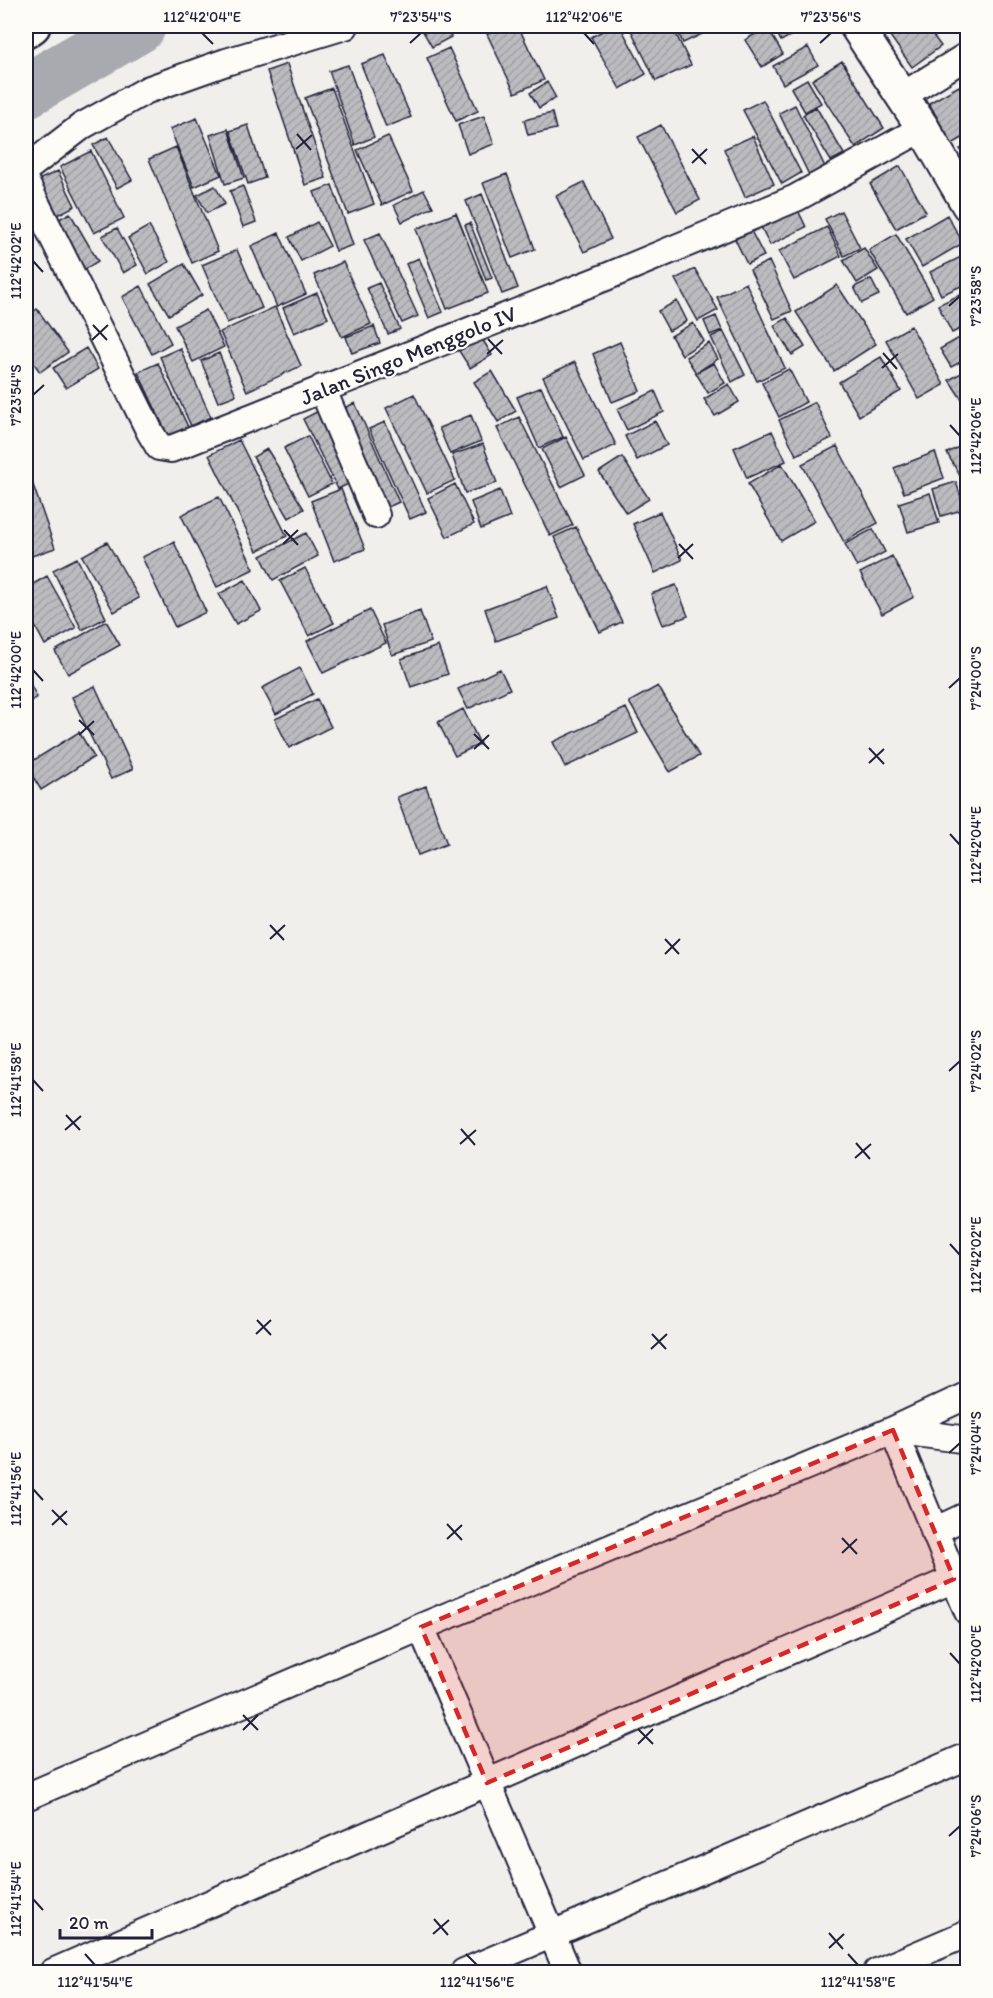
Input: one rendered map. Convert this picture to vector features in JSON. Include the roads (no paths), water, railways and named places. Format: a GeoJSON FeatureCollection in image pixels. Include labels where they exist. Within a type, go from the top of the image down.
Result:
{"type":"FeatureCollection","features":[{"type":"Feature","properties":{"kind":"main road"},"geometry":{"type":"LineString","coordinates":[[26,31],[33,26]]}},
{"type":"Feature","properties":{"kind":"street"},"geometry":{"type":"LineString","coordinates":[[26,169],[82,126],[147,90],[226,62],[345,26]]}},
{"type":"Feature","properties":{"kind":"street"},"geometry":{"type":"LineString","coordinates":[[856,26],[923,128],[968,206]]}},
{"type":"Feature","properties":{"kind":"street"},"geometry":{"type":"LineString","coordinates":[[902,96],[968,55]]}},
{"type":"Feature","properties":{"kind":"street","name":"Jalan Singo Menggolo IV"},"geometry":{"type":"LineString","coordinates":[[26,183],[159,447],[171,450],[322,388],[606,278],[796,198],[923,128]]}},
{"type":"Feature","properties":{"kind":"street"},"geometry":{"type":"LineString","coordinates":[[322,388],[376,515]]}},
{"type":"Feature","properties":{"kind":"street"},"geometry":{"type":"LineString","coordinates":[[26,1797],[421,1627],[893,1430],[968,1395]]}},
{"type":"Feature","properties":{"kind":"street"},"geometry":{"type":"LineString","coordinates":[[893,1430],[968,1440]]}},
{"type":"Feature","properties":{"kind":"street"},"geometry":{"type":"LineString","coordinates":[[893,1430],[968,1612]]}},
{"type":"Feature","properties":{"kind":"street"},"geometry":{"type":"LineString","coordinates":[[934,1531],[968,1515]]}},
{"type":"Feature","properties":{"kind":"street"},"geometry":{"type":"LineString","coordinates":[[53,1972],[954,1579]]}},
{"type":"Feature","properties":{"kind":"street"},"geometry":{"type":"LineString","coordinates":[[421,1627],[568,1972]]}},
{"type":"Feature","properties":{"kind":"street"},"geometry":{"type":"LineString","coordinates":[[464,1972],[968,1756]]}},
{"type":"Feature","properties":{"kind":"street"},"geometry":{"type":"LineString","coordinates":[[877,1972],[968,1933]]}},
{"type":"Feature","properties":{"kind":"waterway"},"geometry":{"type":"LineString","coordinates":[[26,91],[139,26]]}}]}
